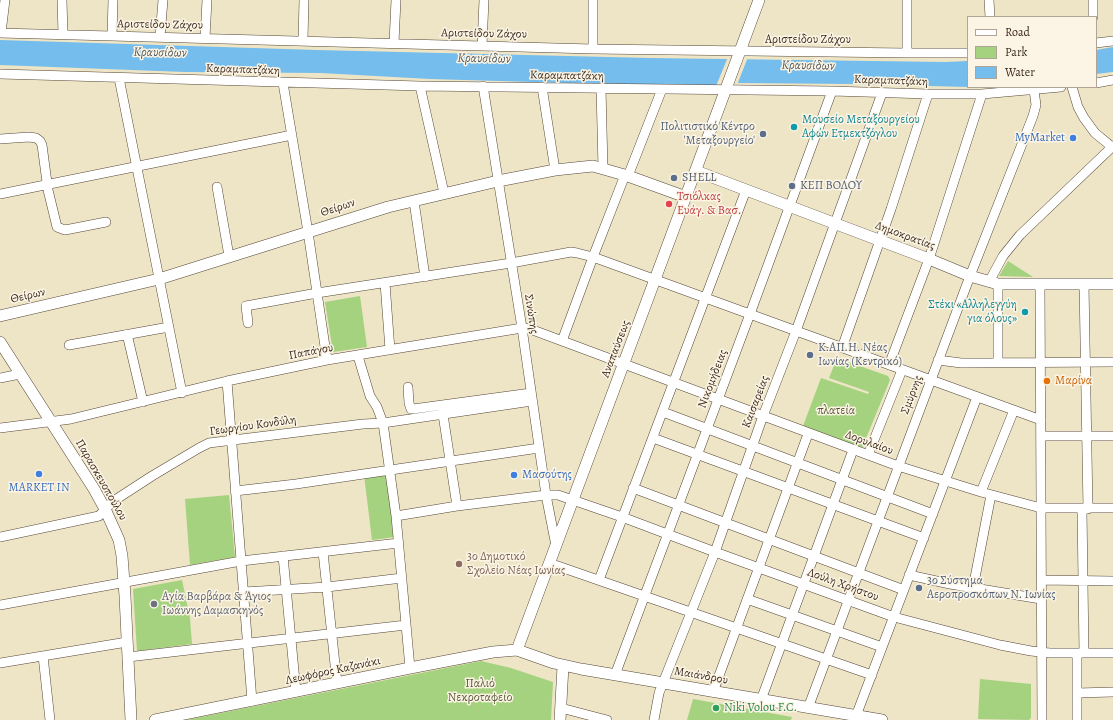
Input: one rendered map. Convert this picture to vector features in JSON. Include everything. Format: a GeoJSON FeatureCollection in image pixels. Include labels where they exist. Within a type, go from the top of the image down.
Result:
{"type":"FeatureCollection","features":[{"type":"Feature","properties":{"kind":"street"},"geometry":{"type":"LineString","coordinates":[[0,34],[5,0]]}},
{"type":"Feature","properties":{"kind":"street"},"geometry":{"type":"LineString","coordinates":[[62,0],[63,34]]}},
{"type":"Feature","properties":{"kind":"street"},"geometry":{"type":"LineString","coordinates":[[112,36],[113,0]]}},
{"type":"Feature","properties":{"kind":"street"},"geometry":{"type":"LineString","coordinates":[[160,37],[163,0]]}},
{"type":"Feature","properties":{"kind":"street"},"geometry":{"type":"LineString","coordinates":[[205,38],[207,0]]}},
{"type":"Feature","properties":{"kind":"street"},"geometry":{"type":"LineString","coordinates":[[303,40],[304,0]]}},
{"type":"Feature","properties":{"kind":"street"},"geometry":{"type":"LineString","coordinates":[[394,44],[396,0]]}},
{"type":"Feature","properties":{"kind":"street"},"geometry":{"type":"LineString","coordinates":[[482,46],[484,0]]}},
{"type":"Feature","properties":{"kind":"street"},"geometry":{"type":"LineString","coordinates":[[592,49],[593,0]]}},
{"type":"Feature","properties":{"kind":"street","name":"Αναπαύσεως"},"geometry":{"type":"LineString","coordinates":[[517,650],[759,0]]}},
{"type":"Feature","properties":{"kind":"street"},"geometry":{"type":"LineString","coordinates":[[907,0],[907,54]]}},
{"type":"Feature","properties":{"kind":"street"},"geometry":{"type":"LineString","coordinates":[[989,0],[990,16]]}},
{"type":"Feature","properties":{"kind":"street"},"geometry":{"type":"LineString","coordinates":[[1093,0],[1093,16]]}},
{"type":"Feature","properties":{"kind":"street","name":"Αριστείδου Ζάχου"},"geometry":{"type":"LineString","coordinates":[[0,34],[63,34],[303,40],[739,54],[967,53]]}},
{"type":"Feature","properties":{"kind":"street"},"geometry":{"type":"LineString","coordinates":[[1097,43],[1113,41]]}},
{"type":"Feature","properties":{"kind":"street","name":"Καραμπατζάκη"},"geometry":{"type":"LineString","coordinates":[[0,74],[420,86],[726,89],[928,94],[982,94],[1052,88]]}},
{"type":"Feature","properties":{"kind":"street"},"geometry":{"type":"LineString","coordinates":[[119,78],[182,393]]}},
{"type":"Feature","properties":{"kind":"street"},"geometry":{"type":"LineString","coordinates":[[1097,83],[1113,80]]}},
{"type":"Feature","properties":{"kind":"street"},"geometry":{"type":"LineString","coordinates":[[283,83],[308,232],[327,360]]}},
{"type":"Feature","properties":{"kind":"street"},"geometry":{"type":"LineString","coordinates":[[420,86],[444,193]]}},
{"type":"Feature","properties":{"kind":"street","name":"Σινώπης"},"geometry":{"type":"LineString","coordinates":[[483,86],[522,328],[546,495],[556,546]]}},
{"type":"Feature","properties":{"kind":"street"},"geometry":{"type":"LineString","coordinates":[[542,87],[555,170]]}},
{"type":"Feature","properties":{"kind":"street"},"geometry":{"type":"LineString","coordinates":[[601,88],[602,168]]}},
{"type":"Feature","properties":{"kind":"street"},"geometry":{"type":"LineString","coordinates":[[998,362],[993,283],[1003,256],[1017,238],[1113,146],[1098,136],[1084,118],[1078,107],[1072,88]]}},
{"type":"Feature","properties":{"kind":"street"},"geometry":{"type":"LineString","coordinates":[[562,341],[593,257],[662,89]]}},
{"type":"Feature","properties":{"kind":"street","name":"Σμύρνης"},"geometry":{"type":"LineString","coordinates":[[808,708],[930,380],[1034,112],[1036,105],[1034,90]]}},
{"type":"Feature","properties":{"kind":"street","name":"Νικομήδειας"},"geometry":{"type":"LineString","coordinates":[[614,675],[668,535],[832,91]]}},
{"type":"Feature","properties":{"kind":"street","name":"Καισαρείας"},"geometry":{"type":"LineString","coordinates":[[654,720],[658,698],[663,683],[726,523],[763,416],[796,331],[882,93]]}},
{"type":"Feature","properties":{"kind":"street"},"geometry":{"type":"LineString","coordinates":[[842,348],[880,240],[928,94]]}},
{"type":"Feature","properties":{"kind":"street"},"geometry":{"type":"LineString","coordinates":[[889,365],[929,258],[982,94]]}},
{"type":"Feature","properties":{"kind":"street"},"geometry":{"type":"LineString","coordinates":[[0,194],[292,135]]}},
{"type":"Feature","properties":{"kind":"street"},"geometry":{"type":"LineString","coordinates":[[0,139],[29,137],[36,138],[40,141],[42,145],[47,184],[57,227],[65,230],[106,222]]}},
{"type":"Feature","properties":{"kind":"street","name":"Θείρων"},"geometry":{"type":"LineString","coordinates":[[0,316],[159,279],[377,210],[444,193],[555,170],[590,165],[627,175],[686,197]]}},
{"type":"Feature","properties":{"kind":"street","name":"Δημοκρατίας"},"geometry":{"type":"LineString","coordinates":[[696,171],[929,258],[970,276],[993,283],[1040,285],[1113,284]]}},
{"type":"Feature","properties":{"kind":"street"},"geometry":{"type":"LineString","coordinates":[[218,187],[229,256]]}},
{"type":"Feature","properties":{"kind":"street"},"geometry":{"type":"LineString","coordinates":[[599,580],[746,190]]}},
{"type":"Feature","properties":{"kind":"street"},"geometry":{"type":"LineString","coordinates":[[414,201],[425,277]]}},
{"type":"Feature","properties":{"kind":"street"},"geometry":{"type":"LineString","coordinates":[[248,323],[246,306],[571,252],[593,257],[1041,420]]}},
{"type":"Feature","properties":{"kind":"street"},"geometry":{"type":"LineString","coordinates":[[385,283],[390,350]]}},
{"type":"Feature","properties":{"kind":"street"},"geometry":{"type":"LineString","coordinates":[[1077,720],[1085,509],[1086,436],[1084,284]]}},
{"type":"Feature","properties":{"kind":"street"},"geometry":{"type":"LineString","coordinates":[[1040,285],[1042,720]]}},
{"type":"Feature","properties":{"kind":"street"},"geometry":{"type":"LineString","coordinates":[[68,345],[169,327]]}},
{"type":"Feature","properties":{"kind":"street","name":"Παπάγου"},"geometry":{"type":"LineString","coordinates":[[0,428],[52,423],[227,381],[327,360],[522,328],[530,329],[624,364]]}},
{"type":"Feature","properties":{"kind":"street"},"geometry":{"type":"LineString","coordinates":[[127,334],[143,402]]}},
{"type":"Feature","properties":{"kind":"street","name":"Παρασκευοπούλου"},"geometry":{"type":"LineString","coordinates":[[0,342],[105,509],[119,540],[124,582],[131,720]]}},
{"type":"Feature","properties":{"kind":"street"},"geometry":{"type":"LineString","coordinates":[[358,356],[370,396],[377,407],[383,423],[396,516],[410,668]]}},
{"type":"Feature","properties":{"kind":"street"},"geometry":{"type":"LineString","coordinates":[[938,360],[961,363],[1113,362]]}},
{"type":"Feature","properties":{"kind":"street","name":"Δορυλαίου"},"geometry":{"type":"LineString","coordinates":[[624,364],[808,434],[898,466],[991,495],[1041,508],[1113,508]]}},
{"type":"Feature","properties":{"kind":"street"},"geometry":{"type":"LineString","coordinates":[[868,455],[902,370]]}},
{"type":"Feature","properties":{"kind":"street"},"geometry":{"type":"LineString","coordinates":[[0,378],[20,374]]}},
{"type":"Feature","properties":{"kind":"street"},"geometry":{"type":"LineString","coordinates":[[227,381],[252,701]]}},
{"type":"Feature","properties":{"kind":"street","name":"Γεωργίου Κονδύλη"},"geometry":{"type":"LineString","coordinates":[[408,387],[411,409],[442,410]]}},
{"type":"Feature","properties":{"kind":"street","name":"Γεωργίου Κονδύλη"},"geometry":{"type":"LineString","coordinates":[[0,537],[100,515],[118,498],[209,443],[363,424],[383,423],[442,410],[531,397]]}},
{"type":"Feature","properties":{"kind":"street"},"geometry":{"type":"LineString","coordinates":[[863,718],[872,675],[977,397]]}},
{"type":"Feature","properties":{"kind":"street"},"geometry":{"type":"LineString","coordinates":[[442,410],[457,506]]}},
{"type":"Feature","properties":{"kind":"street"},"geometry":{"type":"LineString","coordinates":[[981,492],[1014,410]]}},
{"type":"Feature","properties":{"kind":"street"},"geometry":{"type":"LineString","coordinates":[[663,412],[933,514]]}},
{"type":"Feature","properties":{"kind":"street"},"geometry":{"type":"LineString","coordinates":[[713,692],[808,434]]}},
{"type":"Feature","properties":{"kind":"street"},"geometry":{"type":"LineString","coordinates":[[1041,436],[1113,436]]}},
{"type":"Feature","properties":{"kind":"street"},"geometry":{"type":"LineString","coordinates":[[653,438],[924,538]]}},
{"type":"Feature","properties":{"kind":"street"},"geometry":{"type":"LineString","coordinates":[[235,491],[539,448]]}},
{"type":"Feature","properties":{"kind":"street"},"geometry":{"type":"LineString","coordinates":[[761,700],[853,450]]}},
{"type":"Feature","properties":{"kind":"street"},"geometry":{"type":"LineString","coordinates":[[633,488],[904,590]]}},
{"type":"Feature","properties":{"kind":"street","name":"Λούλη Χρήστου"},"geometry":{"type":"LineString","coordinates":[[396,516],[457,506],[546,495],[558,495],[573,499],[894,617],[1000,645],[1041,652],[1113,653]]}},
{"type":"Feature","properties":{"kind":"street"},"geometry":{"type":"LineString","coordinates":[[973,588],[991,495]]}},
{"type":"Feature","properties":{"kind":"street"},"geometry":{"type":"LineString","coordinates":[[0,605],[241,561],[398,543]]}},
{"type":"Feature","properties":{"kind":"street"},"geometry":{"type":"LineString","coordinates":[[323,552],[337,684]]}},
{"type":"Feature","properties":{"kind":"street"},"geometry":{"type":"LineString","coordinates":[[283,556],[296,692]]}},
{"type":"Feature","properties":{"kind":"street"},"geometry":{"type":"LineString","coordinates":[[550,563],[872,675]]}},
{"type":"Feature","properties":{"kind":"street"},"geometry":{"type":"LineString","coordinates":[[909,576],[1041,599]]}},
{"type":"Feature","properties":{"kind":"street"},"geometry":{"type":"LineString","coordinates":[[244,592],[327,586],[402,578]]}},
{"type":"Feature","properties":{"kind":"street"},"geometry":{"type":"LineString","coordinates":[[1041,580],[1113,581]]}},
{"type":"Feature","properties":{"kind":"street"},"geometry":{"type":"LineString","coordinates":[[747,599],[882,647]]}},
{"type":"Feature","properties":{"kind":"street"},"geometry":{"type":"LineString","coordinates":[[128,657],[247,642],[291,639],[406,625]]}},
{"type":"Feature","properties":{"kind":"street"},"geometry":{"type":"LineString","coordinates":[[0,663],[127,642]]}},
{"type":"Feature","properties":{"kind":"street","name":"Μαιάνδρου"},"geometry":{"type":"LineString","coordinates":[[517,650],[563,666],[882,720]]}},
{"type":"Feature","properties":{"kind":"street","name":"Λεωφόρος Καζανάκι"},"geometry":{"type":"LineString","coordinates":[[155,720],[410,668],[493,652],[517,650]]}},
{"type":"Feature","properties":{"kind":"street"},"geometry":{"type":"LineString","coordinates":[[43,656],[50,720]]}},
{"type":"Feature","properties":{"kind":"street"},"geometry":{"type":"LineString","coordinates":[[560,720],[563,666]]}},
{"type":"Feature","properties":{"kind":"street"},"geometry":{"type":"LineString","coordinates":[[1077,693],[1113,692]]}},
{"type":"Feature","properties":{"kind":"street"},"geometry":{"type":"LineString","coordinates":[[561,708],[607,720]]}},
{"type":"Feature","properties":{"kind":"green space"},"geometry":{"type":"Polygon","coordinates":[[[1008,261],[1033,277],[999,276],[1008,261]]]}},
{"type":"Feature","properties":{"kind":"green space"},"geometry":{"type":"Polygon","coordinates":[[[360,296],[367,347],[333,352],[325,302],[360,296]]]}},
{"type":"Feature","properties":{"kind":"green space","name":"πλατεία"},"geometry":{"type":"Polygon","coordinates":[[[837,358],[888,376],[890,380],[862,448],[803,426],[821,378],[868,394],[869,392],[829,378],[837,358]]]}},
{"type":"Feature","properties":{"kind":"green space"},"geometry":{"type":"Polygon","coordinates":[[[388,472],[395,537],[372,540],[364,475],[388,472]]]}},
{"type":"Feature","properties":{"kind":"green space"},"geometry":{"type":"Polygon","coordinates":[[[229,495],[235,557],[190,565],[185,499],[229,495]]]}},
{"type":"Feature","properties":{"kind":"green space"},"geometry":{"type":"Polygon","coordinates":[[[182,580],[190,618],[192,644],[137,651],[133,589],[182,580]]]}},
{"type":"Feature","properties":{"kind":"green space","name":"Παλιό Νεκροταφείο"},"geometry":{"type":"Polygon","coordinates":[[[481,661],[511,668],[553,682],[551,720],[186,720],[481,661]]]}},
{"type":"Feature","properties":{"kind":"green space"},"geometry":{"type":"Polygon","coordinates":[[[980,679],[1031,684],[1031,718],[1029,720],[978,719],[980,679]]]}},
{"type":"Feature","properties":{"kind":"green space","name":"Niki Volou F.C."},"geometry":{"type":"Polygon","coordinates":[[[693,699],[792,717],[791,720],[687,720],[693,699]]]}},
{"type":"Feature","properties":{"kind":"water","name":"Κραυσίδων"},"geometry":{"type":"Polygon","coordinates":[[[0,40],[317,50],[650,58],[967,61],[967,87],[852,84],[738,83],[705,86],[567,83],[430,79],[321,73],[185,72],[0,65],[0,40]]]}},
{"type":"Feature","properties":{"kind":"water"},"geometry":{"type":"Polygon","coordinates":[[[1113,47],[1113,72],[1097,74],[1097,50],[1113,47]]]}},
{"type":"Feature","properties":{"kind":"pier"},"geometry":{"type":"Polygon","coordinates":[[[728,57],[748,57],[737,85],[716,86],[728,57]]]}},
{"type":"Feature","properties":{"kind":"place","name":"Μουσείο Μεταξουργείου Αφών Ετμεκτζόγλου"},"geometry":{"type":"Point","coordinates":[794,127]}},
{"type":"Feature","properties":{"kind":"place","name":"Πολιτιστικό Κέντρο 'Μεταξουργείο'"},"geometry":{"type":"Point","coordinates":[763,134]}},
{"type":"Feature","properties":{"kind":"place","name":"MyMarket"},"geometry":{"type":"Point","coordinates":[1073,138]}},
{"type":"Feature","properties":{"kind":"place","name":"SHELL"},"geometry":{"type":"Point","coordinates":[674,178]}},
{"type":"Feature","properties":{"kind":"place","name":"ΚΕΠ ΒΟΛΟΥ"},"geometry":{"type":"Point","coordinates":[792,186]}},
{"type":"Feature","properties":{"kind":"place","name":"Τσιόλκας Ευάγ. & Βασ."},"geometry":{"type":"Point","coordinates":[669,204]}},
{"type":"Feature","properties":{"kind":"place","name":"Στέκι «Αλληλεγγύη για όλους»"},"geometry":{"type":"Point","coordinates":[1025,312]}},
{"type":"Feature","properties":{"kind":"place","name":"Κ.ΑΠ.Η. Νέας Ιωνίας (Κεντρικό)"},"geometry":{"type":"Point","coordinates":[810,355]}},
{"type":"Feature","properties":{"kind":"place","name":"Μαρίνα"},"geometry":{"type":"Point","coordinates":[1047,381]}},
{"type":"Feature","properties":{"kind":"place","name":"MARKET IN"},"geometry":{"type":"Point","coordinates":[39,474]}},
{"type":"Feature","properties":{"kind":"place","name":"Μασούτης"},"geometry":{"type":"Point","coordinates":[514,475]}},
{"type":"Feature","properties":{"kind":"place","name":"3ο Δημοτικό Σχολείο Νέας Ιωνίας"},"geometry":{"type":"Point","coordinates":[459,564]}},
{"type":"Feature","properties":{"kind":"place","name":"3ο Σύστημα Αεροπροσκόπων Ν. Ιωνίας"},"geometry":{"type":"Point","coordinates":[919,588]}},
{"type":"Feature","properties":{"kind":"place","name":"Αγία Βαρβάρα & Άγιος Ιωάννης Δαμασκηνός"},"geometry":{"type":"Point","coordinates":[154,604]}},
{"type":"Feature","properties":{"kind":"place","name":"Niki Volou F.C."},"geometry":{"type":"Point","coordinates":[716,708]}}]}
